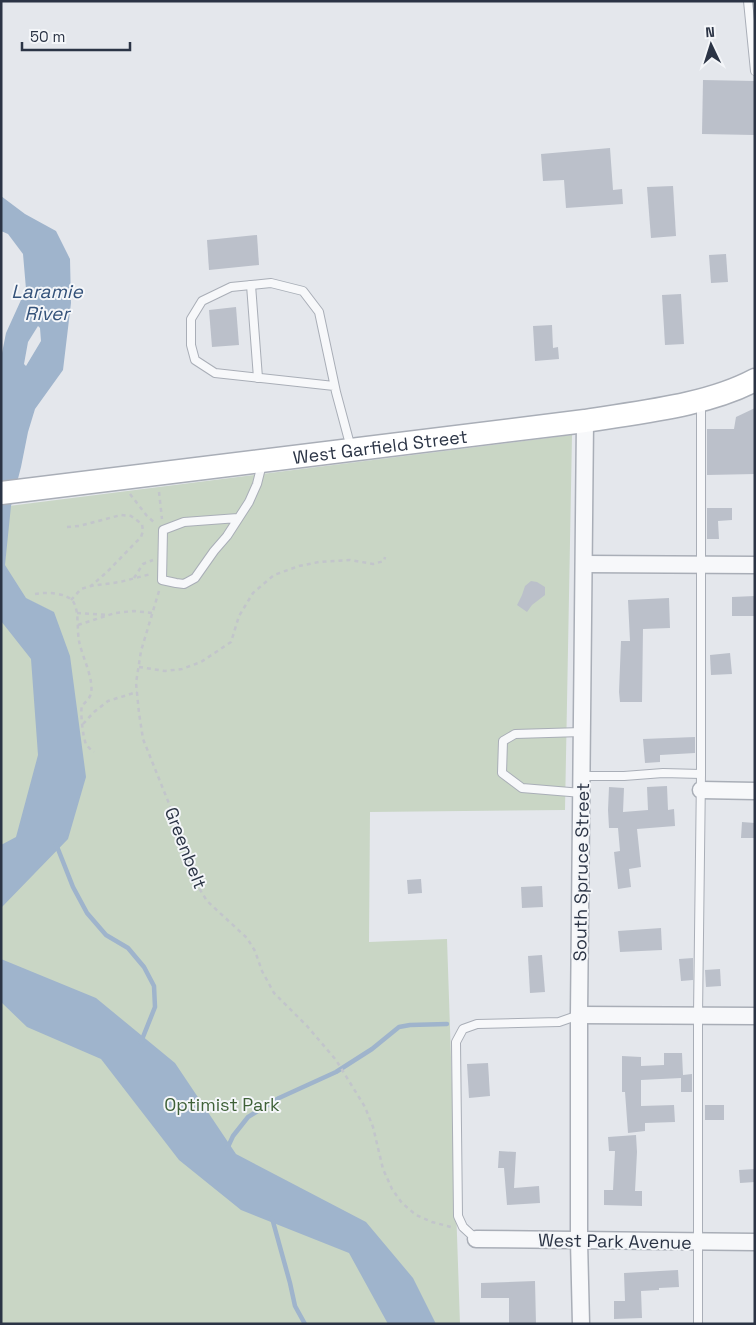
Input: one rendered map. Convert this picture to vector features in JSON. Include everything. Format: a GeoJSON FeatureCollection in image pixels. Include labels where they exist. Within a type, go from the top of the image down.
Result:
{"type":"FeatureCollection","features":[{"type":"Feature","properties":{"kind":"street","name":"West Garfield Street"},"geometry":{"type":"LineString","coordinates":[[1,494],[585,421],[681,405],[720,395],[755,380]]}},
{"type":"Feature","properties":{"kind":"street","name":"South Spruce Street"},"geometry":{"type":"LineString","coordinates":[[581,1324],[579,1015],[585,421]]}},
{"type":"Feature","properties":{"kind":"street"},"geometry":{"type":"LineString","coordinates":[[584,564],[755,565]]}},
{"type":"Feature","properties":{"kind":"street"},"geometry":{"type":"LineString","coordinates":[[701,782],[755,791]]}},
{"type":"Feature","properties":{"kind":"street"},"geometry":{"type":"LineString","coordinates":[[579,1015],[755,1016]]}},
{"type":"Feature","properties":{"kind":"street","name":"West Park Avenue"},"geometry":{"type":"LineString","coordinates":[[476,1239],[755,1242]]}},
{"type":"Feature","properties":{"kind":"lane"},"geometry":{"type":"LineString","coordinates":[[748,1],[755,71]]}},
{"type":"Feature","properties":{"kind":"lane"},"geometry":{"type":"LineString","coordinates":[[334,386],[215,373],[195,360],[191,344],[191,319],[202,301],[231,287],[271,283],[303,291],[320,312],[334,386],[352,450]]}},
{"type":"Feature","properties":{"kind":"lane"},"geometry":{"type":"LineString","coordinates":[[251,285],[258,378]]}},
{"type":"Feature","properties":{"kind":"lane"},"geometry":{"type":"LineString","coordinates":[[698,1324],[701,400]]}},
{"type":"Feature","properties":{"kind":"lane"},"geometry":{"type":"LineString","coordinates":[[238,518],[184,522],[163,530],[163,577],[176,583],[184,584],[196,578],[214,551],[227,536],[249,502],[257,484],[262,462]]}},
{"type":"Feature","properties":{"kind":"lane"},"geometry":{"type":"LineString","coordinates":[[582,732],[515,734],[503,741],[502,757],[502,773],[522,788],[582,793]]}},
{"type":"Feature","properties":{"kind":"lane"},"geometry":{"type":"LineString","coordinates":[[582,776],[624,776],[664,772],[701,782]]}},
{"type":"Feature","properties":{"kind":"lane"},"geometry":{"type":"LineString","coordinates":[[476,1239],[463,1226],[458,1216],[456,1042],[463,1029],[477,1024],[559,1022],[579,1015]]}},
{"type":"Feature","properties":{"kind":"path"},"geometry":{"type":"LineString","coordinates":[[118,479],[147,516],[163,530]]}},
{"type":"Feature","properties":{"kind":"path"},"geometry":{"type":"LineString","coordinates":[[66,528],[121,515],[131,516],[142,524],[143,531],[141,537],[91,586]]}},
{"type":"Feature","properties":{"kind":"path"},"geometry":{"type":"LineString","coordinates":[[133,579],[144,564],[163,556]]}},
{"type":"Feature","properties":{"kind":"path"},"geometry":{"type":"LineString","coordinates":[[139,667],[165,671],[182,669],[201,662],[231,642],[239,616],[253,593],[274,575],[298,566],[319,562],[350,560],[373,564],[384,562],[385,557]]}},
{"type":"Feature","properties":{"kind":"path"},"geometry":{"type":"LineString","coordinates":[[71,600],[81,589],[91,586],[133,579],[149,574],[163,577]]}},
{"type":"Feature","properties":{"kind":"path","name":"Greenbelt"},"geometry":{"type":"LineString","coordinates":[[163,577],[141,651],[136,683],[143,739],[172,811],[194,880],[207,901],[247,938],[274,992],[336,1060],[344,1075]]}},
{"type":"Feature","properties":{"kind":"path"},"geometry":{"type":"LineString","coordinates":[[35,594],[42,592],[56,593],[68,597],[74,603],[79,642],[90,678],[91,693],[81,708],[85,743],[94,752]]}},
{"type":"Feature","properties":{"kind":"path"},"geometry":{"type":"LineString","coordinates":[[78,625],[110,615],[134,611],[152,613]]}},
{"type":"Feature","properties":{"kind":"path"},"geometry":{"type":"LineString","coordinates":[[76,612],[110,615]]}},
{"type":"Feature","properties":{"kind":"path"},"geometry":{"type":"LineString","coordinates":[[83,724],[108,701],[137,692]]}},
{"type":"Feature","properties":{"kind":"green space","name":"Optimist Park"},"geometry":{"type":"Polygon","coordinates":[[[572,435],[565,810],[370,812],[369,942],[447,939],[460,1324],[1,1324],[1,507],[572,435]]]}},
{"type":"Feature","properties":{"kind":"water","name":"Laramie River"},"geometry":{"type":"Polygon","coordinates":[[[1,196],[25,214],[56,231],[70,259],[71,303],[63,370],[35,409],[28,432],[11,506],[5,565],[26,598],[54,612],[70,656],[86,777],[68,839],[1,908],[1,845],[16,837],[38,755],[31,659],[1,621],[1,358],[6,333],[26,289],[23,254],[8,234],[1,231],[1,196]],[[38,326],[28,342],[24,364],[26,366],[41,341],[40,328],[38,326]]]}},
{"type":"Feature","properties":{"kind":"water"},"geometry":{"type":"Polygon","coordinates":[[[1,959],[96,998],[175,1063],[236,1154],[366,1222],[413,1278],[436,1324],[388,1324],[349,1253],[241,1210],[179,1160],[101,1059],[27,1027],[1,1002],[1,959]]]}},
{"type":"Feature","properties":{"kind":"building"},"geometry":{"type":"Polygon","coordinates":[[[703,80],[755,81],[754,135],[702,134],[703,80]]]}},
{"type":"Feature","properties":{"kind":"building"},"geometry":{"type":"Polygon","coordinates":[[[610,148],[613,190],[622,189],[623,204],[566,208],[564,180],[543,181],[541,154],[610,148]]]}},
{"type":"Feature","properties":{"kind":"building"},"geometry":{"type":"Polygon","coordinates":[[[673,186],[676,236],[651,238],[647,187],[673,186]]]}},
{"type":"Feature","properties":{"kind":"building"},"geometry":{"type":"Polygon","coordinates":[[[257,235],[259,265],[209,270],[207,240],[257,235]]]}},
{"type":"Feature","properties":{"kind":"building"},"geometry":{"type":"Polygon","coordinates":[[[726,254],[728,282],[711,283],[709,255],[726,254]]]}},
{"type":"Feature","properties":{"kind":"building"},"geometry":{"type":"Polygon","coordinates":[[[681,294],[684,344],[665,345],[662,295],[681,294]]]}},
{"type":"Feature","properties":{"kind":"building"},"geometry":{"type":"Polygon","coordinates":[[[236,307],[239,345],[212,347],[209,310],[236,307]]]}},
{"type":"Feature","properties":{"kind":"building"},"geometry":{"type":"Polygon","coordinates":[[[552,325],[553,348],[558,347],[559,359],[535,361],[533,326],[552,325]]]}},
{"type":"Feature","properties":{"kind":"building"},"geometry":{"type":"Polygon","coordinates":[[[755,408],[755,474],[707,475],[707,429],[734,429],[736,417],[755,408]]]}},
{"type":"Feature","properties":{"kind":"building"},"geometry":{"type":"Polygon","coordinates":[[[707,508],[732,508],[732,520],[718,521],[719,539],[707,539],[707,508]]]}},
{"type":"Feature","properties":{"kind":"building"},"geometry":{"type":"Polygon","coordinates":[[[531,581],[545,587],[545,595],[532,605],[527,612],[517,605],[525,586],[531,581]]]}},
{"type":"Feature","properties":{"kind":"building"},"geometry":{"type":"Polygon","coordinates":[[[755,596],[755,616],[732,616],[732,597],[755,596]]]}},
{"type":"Feature","properties":{"kind":"building"},"geometry":{"type":"Polygon","coordinates":[[[669,598],[670,628],[643,629],[642,702],[620,702],[621,641],[630,641],[628,600],[669,598]]]}},
{"type":"Feature","properties":{"kind":"building"},"geometry":{"type":"Polygon","coordinates":[[[730,653],[732,674],[711,675],[710,655],[730,653]]]}},
{"type":"Feature","properties":{"kind":"building"},"geometry":{"type":"Polygon","coordinates":[[[695,737],[695,753],[660,755],[660,762],[645,763],[643,739],[695,737]]]}},
{"type":"Feature","properties":{"kind":"building"},"geometry":{"type":"Polygon","coordinates":[[[667,786],[668,810],[674,809],[675,826],[637,829],[641,867],[629,869],[631,887],[618,889],[614,852],[620,851],[618,828],[609,828],[609,787],[624,788],[623,812],[648,810],[647,787],[667,786]]]}},
{"type":"Feature","properties":{"kind":"building"},"geometry":{"type":"Polygon","coordinates":[[[742,822],[755,823],[755,838],[741,838],[742,822]]]}},
{"type":"Feature","properties":{"kind":"building"},"geometry":{"type":"Polygon","coordinates":[[[421,879],[422,893],[408,894],[407,880],[421,879]]]}},
{"type":"Feature","properties":{"kind":"building"},"geometry":{"type":"Polygon","coordinates":[[[542,886],[543,907],[522,908],[521,887],[542,886]]]}},
{"type":"Feature","properties":{"kind":"building"},"geometry":{"type":"Polygon","coordinates":[[[661,928],[662,950],[620,952],[618,931],[661,928]]]}},
{"type":"Feature","properties":{"kind":"building"},"geometry":{"type":"Polygon","coordinates":[[[542,955],[545,992],[530,993],[528,956],[542,955]]]}},
{"type":"Feature","properties":{"kind":"building"},"geometry":{"type":"Polygon","coordinates":[[[693,958],[693,980],[681,981],[679,959],[693,958]]]}},
{"type":"Feature","properties":{"kind":"building"},"geometry":{"type":"Polygon","coordinates":[[[720,969],[721,986],[706,987],[705,970],[720,969]]]}},
{"type":"Feature","properties":{"kind":"building"},"geometry":{"type":"Polygon","coordinates":[[[664,1053],[682,1053],[683,1075],[692,1074],[692,1092],[681,1092],[681,1078],[641,1080],[641,1106],[674,1105],[675,1122],[645,1123],[645,1131],[628,1133],[625,1092],[622,1092],[622,1056],[641,1057],[641,1066],[664,1065],[664,1053]]]}},
{"type":"Feature","properties":{"kind":"building"},"geometry":{"type":"Polygon","coordinates":[[[488,1063],[490,1096],[469,1098],[467,1064],[488,1063]]]}},
{"type":"Feature","properties":{"kind":"building"},"geometry":{"type":"Polygon","coordinates":[[[705,1105],[724,1105],[724,1120],[705,1120],[705,1105]]]}},
{"type":"Feature","properties":{"kind":"building"},"geometry":{"type":"Polygon","coordinates":[[[636,1135],[635,1191],[642,1191],[642,1206],[604,1205],[604,1190],[613,1190],[615,1151],[609,1151],[608,1137],[636,1135]]]}},
{"type":"Feature","properties":{"kind":"building"},"geometry":{"type":"Polygon","coordinates":[[[499,1151],[516,1152],[514,1188],[539,1186],[540,1203],[507,1205],[504,1168],[498,1168],[499,1151]]]}},
{"type":"Feature","properties":{"kind":"building"},"geometry":{"type":"Polygon","coordinates":[[[755,1169],[755,1182],[740,1183],[739,1170],[755,1169]]]}},
{"type":"Feature","properties":{"kind":"building"},"geometry":{"type":"Polygon","coordinates":[[[678,1270],[679,1287],[641,1291],[642,1318],[614,1319],[614,1301],[625,1301],[624,1273],[678,1270]]]}},
{"type":"Feature","properties":{"kind":"building"},"geometry":{"type":"Polygon","coordinates":[[[535,1281],[536,1324],[509,1324],[509,1298],[481,1298],[481,1283],[535,1281]]]}},
{"type":"Feature","properties":{"kind":"waterway"},"geometry":{"type":"LineString","coordinates":[[56,844],[73,887],[87,913],[106,935],[128,948],[144,967],[154,986],[155,1007],[141,1042]]}},
{"type":"Feature","properties":{"kind":"waterway"},"geometry":{"type":"LineString","coordinates":[[227,1149],[233,1136],[248,1117],[279,1098],[336,1072],[372,1049],[399,1027],[447,1024]]}},
{"type":"Feature","properties":{"kind":"waterway"},"geometry":{"type":"LineString","coordinates":[[272,1218],[295,1306],[305,1324]]}}]}
